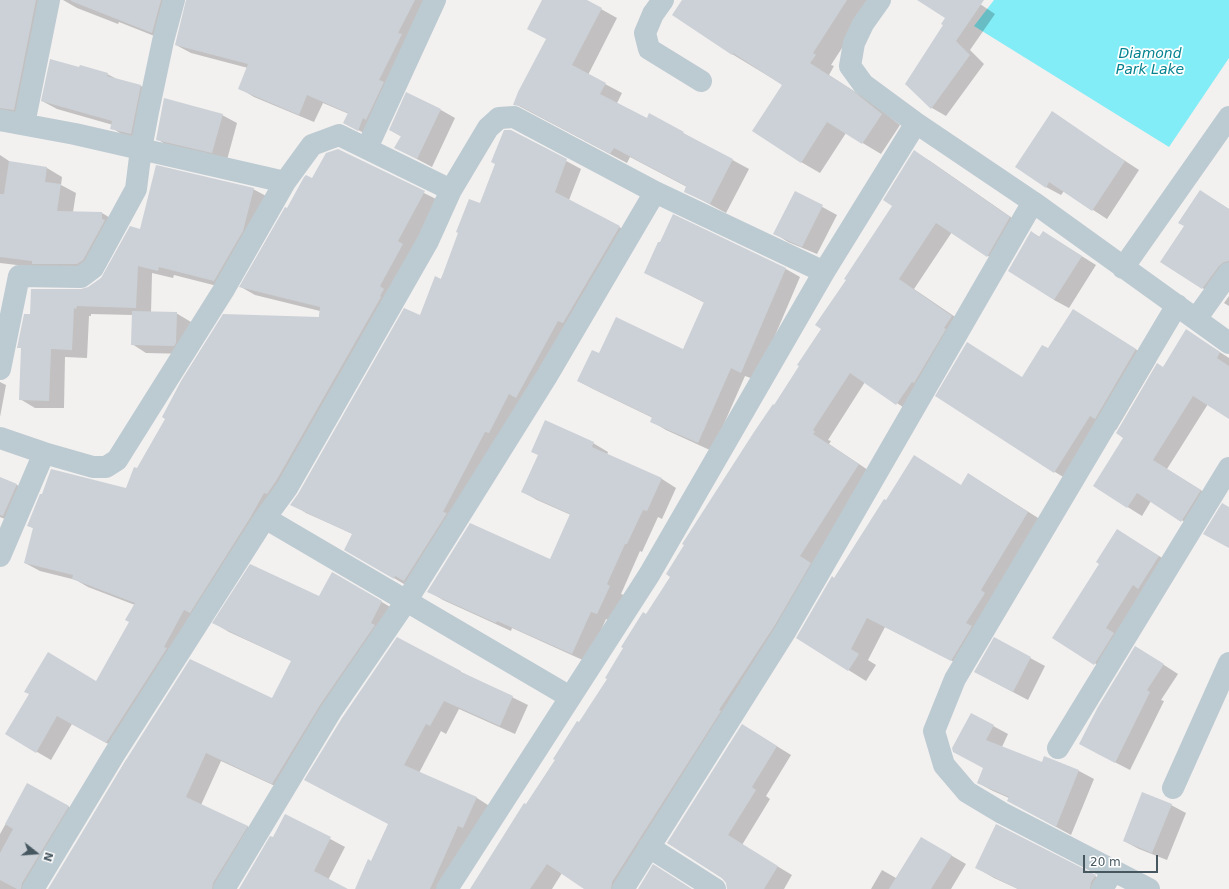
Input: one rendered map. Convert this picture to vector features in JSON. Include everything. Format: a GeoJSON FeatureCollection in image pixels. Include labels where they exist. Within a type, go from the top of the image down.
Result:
{"type":"FeatureCollection","features":[{"type":"Feature","properties":{"kind":"street"},"geometry":{"type":"LineString","coordinates":[[24,124],[50,0]]}},
{"type":"Feature","properties":{"kind":"street"},"geometry":{"type":"LineString","coordinates":[[0,370],[19,276],[81,277],[93,268],[136,189],[141,149],[163,41],[174,0]]}},
{"type":"Feature","properties":{"kind":"street"},"geometry":{"type":"LineString","coordinates":[[367,148],[435,0]]}},
{"type":"Feature","properties":{"kind":"street"},"geometry":{"type":"LineString","coordinates":[[663,0],[653,14],[645,34],[649,49],[701,81]]}},
{"type":"Feature","properties":{"kind":"street"},"geometry":{"type":"LineString","coordinates":[[880,0],[863,24],[854,43],[850,66],[863,84],[916,123],[1033,202],[1229,343]]}},
{"type":"Feature","properties":{"kind":"street"},"geometry":{"type":"LineString","coordinates":[[34,889],[115,753],[266,518],[287,488],[428,241],[451,190],[488,128],[499,118],[514,117],[655,192],[824,272]]}},
{"type":"Feature","properties":{"kind":"street"},"geometry":{"type":"LineString","coordinates":[[1123,268],[1229,117]]}},
{"type":"Feature","properties":{"kind":"street"},"geometry":{"type":"LineString","coordinates":[[0,120],[75,134],[285,182]]}},
{"type":"Feature","properties":{"kind":"street"},"geometry":{"type":"LineString","coordinates":[[447,889],[648,575],[824,272],[916,123]]}},
{"type":"Feature","properties":{"kind":"street"},"geometry":{"type":"LineString","coordinates":[[0,438],[44,453],[93,467],[106,467],[117,460],[223,291],[285,182],[312,145],[339,135],[451,190]]}},
{"type":"Feature","properties":{"kind":"street"},"geometry":{"type":"LineString","coordinates":[[224,889],[331,711],[407,600],[547,376],[655,192]]}},
{"type":"Feature","properties":{"kind":"street"},"geometry":{"type":"LineString","coordinates":[[623,889],[784,632],[1033,202]]}},
{"type":"Feature","properties":{"kind":"street"},"geometry":{"type":"LineString","coordinates":[[1196,319],[1229,273]]}},
{"type":"Feature","properties":{"kind":"street"},"geometry":{"type":"LineString","coordinates":[[1149,889],[1002,813],[967,792],[944,765],[934,731],[955,679],[1177,305]]}},
{"type":"Feature","properties":{"kind":"street"},"geometry":{"type":"LineString","coordinates":[[0,556],[44,453]]}},
{"type":"Feature","properties":{"kind":"street"},"geometry":{"type":"LineString","coordinates":[[1058,748],[1229,468]]}},
{"type":"Feature","properties":{"kind":"street"},"geometry":{"type":"LineString","coordinates":[[266,518],[570,697]]}},
{"type":"Feature","properties":{"kind":"street"},"geometry":{"type":"LineString","coordinates":[[1174,788],[1229,663]]}},
{"type":"Feature","properties":{"kind":"street"},"geometry":{"type":"LineString","coordinates":[[649,847],[716,889]]}},
{"type":"Feature","properties":{"kind":"street"},"geometry":{"type":"LineString","coordinates":[[1102,889],[1113,871]]}},
{"type":"Feature","properties":{"kind":"water","name":"Diamond Park Lake"},"geometry":{"type":"Polygon","coordinates":[[[994,0],[1229,0],[1229,58],[1169,147],[974,26],[994,0]]]}},
{"type":"Feature","properties":{"kind":"building"},"geometry":{"type":"Polygon","coordinates":[[[0,0],[36,0],[14,110],[0,108],[0,0]]]}},
{"type":"Feature","properties":{"kind":"building"},"geometry":{"type":"Polygon","coordinates":[[[71,0],[161,0],[152,33],[71,0]]]}},
{"type":"Feature","properties":{"kind":"building"},"geometry":{"type":"Polygon","coordinates":[[[186,0],[415,0],[398,33],[402,34],[379,80],[384,82],[366,120],[363,118],[358,131],[343,123],[348,113],[307,95],[299,115],[238,89],[248,64],[175,45],[186,0]]]}},
{"type":"Feature","properties":{"kind":"building"},"geometry":{"type":"Polygon","coordinates":[[[542,0],[587,0],[602,8],[572,65],[606,83],[600,94],[647,118],[649,113],[684,132],[683,133],[733,159],[710,204],[684,192],[686,186],[614,148],[610,154],[520,106],[513,105],[518,92],[546,39],[527,29],[542,0]]]}},
{"type":"Feature","properties":{"kind":"building"},"geometry":{"type":"Polygon","coordinates":[[[682,0],[847,0],[813,53],[816,55],[810,63],[852,90],[882,114],[862,144],[827,122],[801,163],[752,131],[782,85],[733,53],[732,55],[672,15],[682,0]]]}},
{"type":"Feature","properties":{"kind":"building"},"geometry":{"type":"Polygon","coordinates":[[[917,0],[984,0],[956,41],[970,55],[931,109],[905,84],[943,25],[941,24],[945,18],[917,0]]]}},
{"type":"Feature","properties":{"kind":"building"},"geometry":{"type":"Polygon","coordinates":[[[50,59],[79,67],[80,65],[108,73],[107,76],[141,85],[131,134],[110,129],[112,121],[41,101],[50,59]]]}},
{"type":"Feature","properties":{"kind":"building"},"geometry":{"type":"Polygon","coordinates":[[[406,92],[441,109],[417,159],[394,148],[401,136],[389,130],[406,92]]]}},
{"type":"Feature","properties":{"kind":"building"},"geometry":{"type":"Polygon","coordinates":[[[164,98],[223,114],[212,153],[156,140],[164,98]]]}},
{"type":"Feature","properties":{"kind":"building"},"geometry":{"type":"Polygon","coordinates":[[[1052,111],[1125,161],[1092,211],[1049,182],[1046,188],[1015,167],[1052,111]]]}},
{"type":"Feature","properties":{"kind":"building"},"geometry":{"type":"Polygon","coordinates":[[[504,130],[511,130],[567,159],[555,192],[620,226],[563,323],[558,321],[516,398],[509,394],[489,433],[485,432],[443,512],[447,513],[404,581],[395,576],[394,579],[344,550],[352,534],[290,505],[298,494],[404,308],[420,315],[435,276],[441,279],[458,233],[456,232],[469,199],[480,203],[495,164],[491,162],[504,130]]]}},
{"type":"Feature","properties":{"kind":"building"},"geometry":{"type":"Polygon","coordinates":[[[338,149],[425,191],[398,241],[403,244],[380,286],[384,289],[380,296],[381,297],[276,481],[267,494],[264,493],[250,518],[190,613],[184,610],[164,647],[167,648],[106,743],[57,716],[36,753],[5,734],[29,694],[24,692],[48,652],[96,681],[129,622],[125,620],[135,603],[72,579],[73,575],[24,563],[33,528],[27,526],[40,494],[42,494],[51,469],[126,488],[134,467],[137,468],[165,419],[162,417],[181,381],[223,314],[319,317],[320,307],[239,287],[304,177],[306,175],[312,178],[326,153],[338,149]]]}},
{"type":"Feature","properties":{"kind":"building"},"geometry":{"type":"Polygon","coordinates":[[[914,150],[1010,217],[987,257],[936,223],[899,279],[952,316],[914,383],[912,382],[896,405],[850,373],[813,430],[815,432],[813,434],[859,464],[800,556],[811,563],[775,625],[719,710],[721,711],[612,882],[611,889],[584,889],[547,864],[530,889],[470,889],[524,803],[526,804],[555,760],[553,759],[577,721],[579,722],[607,679],[605,678],[623,648],[621,647],[643,612],[646,614],[670,577],[666,574],[684,545],[682,544],[754,432],[773,404],[774,405],[799,366],[797,365],[821,329],[815,325],[846,280],[844,279],[892,206],[883,200],[914,150]]]}},
{"type":"Feature","properties":{"kind":"building"},"geometry":{"type":"Polygon","coordinates":[[[9,161],[47,167],[45,182],[61,184],[57,211],[102,212],[102,219],[105,220],[83,260],[77,264],[32,264],[32,261],[0,257],[0,194],[4,194],[9,161]]]}},
{"type":"Feature","properties":{"kind":"building"},"geometry":{"type":"Polygon","coordinates":[[[156,165],[254,188],[243,231],[214,281],[159,267],[158,271],[138,266],[136,308],[77,306],[76,309],[74,308],[72,350],[51,349],[49,401],[19,400],[21,348],[17,348],[24,314],[30,314],[31,289],[81,289],[88,287],[101,278],[130,226],[140,229],[156,165]]]}},
{"type":"Feature","properties":{"kind":"building"},"geometry":{"type":"Polygon","coordinates":[[[1200,190],[1229,209],[1229,261],[1224,262],[1219,266],[1202,289],[1160,262],[1184,226],[1178,223],[1200,190]]]}},
{"type":"Feature","properties":{"kind":"building"},"geometry":{"type":"Polygon","coordinates":[[[795,191],[823,205],[802,247],[773,234],[795,191]]]}},
{"type":"Feature","properties":{"kind":"building"},"geometry":{"type":"Polygon","coordinates":[[[673,214],[786,268],[741,373],[731,368],[698,443],[650,422],[652,417],[577,381],[592,350],[599,353],[616,317],[683,349],[704,302],[644,273],[673,214]]]}},
{"type":"Feature","properties":{"kind":"building"},"geometry":{"type":"Polygon","coordinates":[[[1031,231],[1039,237],[1043,231],[1082,256],[1054,300],[1008,271],[1031,231]]]}},
{"type":"Feature","properties":{"kind":"building"},"geometry":{"type":"Polygon","coordinates":[[[1073,309],[1136,349],[1095,419],[1090,416],[1054,473],[935,396],[967,342],[1022,377],[1042,345],[1048,348],[1073,309]]]}},
{"type":"Feature","properties":{"kind":"building"},"geometry":{"type":"Polygon","coordinates":[[[132,311],[177,312],[176,343],[174,346],[131,345],[132,311]]]}},
{"type":"Feature","properties":{"kind":"building"},"geometry":{"type":"Polygon","coordinates":[[[1186,329],[1220,352],[1217,358],[1229,366],[1229,419],[1193,396],[1153,460],[1201,490],[1181,522],[1137,493],[1127,508],[1093,486],[1123,438],[1116,433],[1157,363],[1163,367],[1186,329]]]}},
{"type":"Feature","properties":{"kind":"building"},"geometry":{"type":"Polygon","coordinates":[[[545,420],[594,442],[592,447],[662,478],[647,511],[643,510],[627,544],[625,544],[607,584],[610,586],[597,614],[591,612],[572,654],[497,621],[496,623],[427,592],[470,523],[550,559],[570,514],[521,492],[538,455],[531,452],[545,420]]]}},
{"type":"Feature","properties":{"kind":"building"},"geometry":{"type":"Polygon","coordinates":[[[914,455],[961,485],[968,473],[1028,512],[981,590],[985,593],[966,623],[972,626],[951,661],[867,618],[851,649],[859,654],[848,671],[796,638],[832,576],[834,578],[914,455]]]}},
{"type":"Feature","properties":{"kind":"building"},"geometry":{"type":"Polygon","coordinates":[[[0,477],[17,484],[3,516],[0,515],[0,477]]]}},
{"type":"Feature","properties":{"kind":"building"},"geometry":{"type":"Polygon","coordinates":[[[1222,503],[1229,507],[1229,548],[1203,534],[1222,503]]]}},
{"type":"Feature","properties":{"kind":"building"},"geometry":{"type":"Polygon","coordinates":[[[1117,529],[1159,556],[1138,589],[1133,585],[1106,628],[1114,633],[1094,665],[1052,638],[1099,564],[1096,562],[1117,529]]]}},
{"type":"Feature","properties":{"kind":"building"},"geometry":{"type":"Polygon","coordinates":[[[250,564],[319,596],[332,572],[382,601],[371,623],[375,625],[320,705],[272,784],[206,753],[186,797],[248,826],[213,883],[212,889],[48,889],[126,760],[190,659],[272,698],[291,661],[212,623],[250,564]]]}},
{"type":"Feature","properties":{"kind":"building"},"geometry":{"type":"Polygon","coordinates":[[[397,637],[461,672],[513,696],[500,726],[444,701],[430,726],[426,724],[404,765],[477,797],[463,828],[458,826],[430,889],[355,889],[368,859],[371,861],[388,824],[304,780],[342,718],[397,637]]]}},
{"type":"Feature","properties":{"kind":"building"},"geometry":{"type":"Polygon","coordinates":[[[994,637],[1031,657],[1013,692],[974,672],[994,637]]]}},
{"type":"Feature","properties":{"kind":"building"},"geometry":{"type":"Polygon","coordinates":[[[1135,646],[1164,664],[1147,690],[1150,692],[1115,763],[1079,744],[1098,707],[1135,646]]]}},
{"type":"Feature","properties":{"kind":"building"},"geometry":{"type":"Polygon","coordinates":[[[971,713],[994,725],[986,740],[1042,762],[1044,756],[1079,770],[1056,827],[1007,801],[1009,797],[977,783],[983,768],[953,752],[952,748],[971,713]]]}},
{"type":"Feature","properties":{"kind":"building"},"geometry":{"type":"Polygon","coordinates":[[[742,724],[777,746],[752,787],[756,790],[728,835],[778,866],[764,889],[727,889],[726,883],[722,878],[667,843],[742,724]]]}},
{"type":"Feature","properties":{"kind":"building"},"geometry":{"type":"Polygon","coordinates":[[[27,783],[69,806],[22,883],[21,889],[17,889],[0,880],[0,853],[13,829],[5,824],[27,783]]]}},
{"type":"Feature","properties":{"kind":"building"},"geometry":{"type":"Polygon","coordinates":[[[1142,792],[1172,804],[1152,853],[1123,841],[1142,792]]]}},
{"type":"Feature","properties":{"kind":"building"},"geometry":{"type":"Polygon","coordinates":[[[285,814],[331,837],[314,871],[348,889],[239,889],[270,836],[273,837],[285,814]]]}},
{"type":"Feature","properties":{"kind":"building"},"geometry":{"type":"Polygon","coordinates":[[[996,824],[1096,875],[1091,882],[1090,889],[1018,889],[975,868],[996,824]]]}},
{"type":"Feature","properties":{"kind":"building"},"geometry":{"type":"Polygon","coordinates":[[[921,837],[952,855],[931,889],[889,889],[921,837]]]}},
{"type":"Feature","properties":{"kind":"building"},"geometry":{"type":"Polygon","coordinates":[[[653,864],[692,889],[638,889],[653,864]]]}}]}
